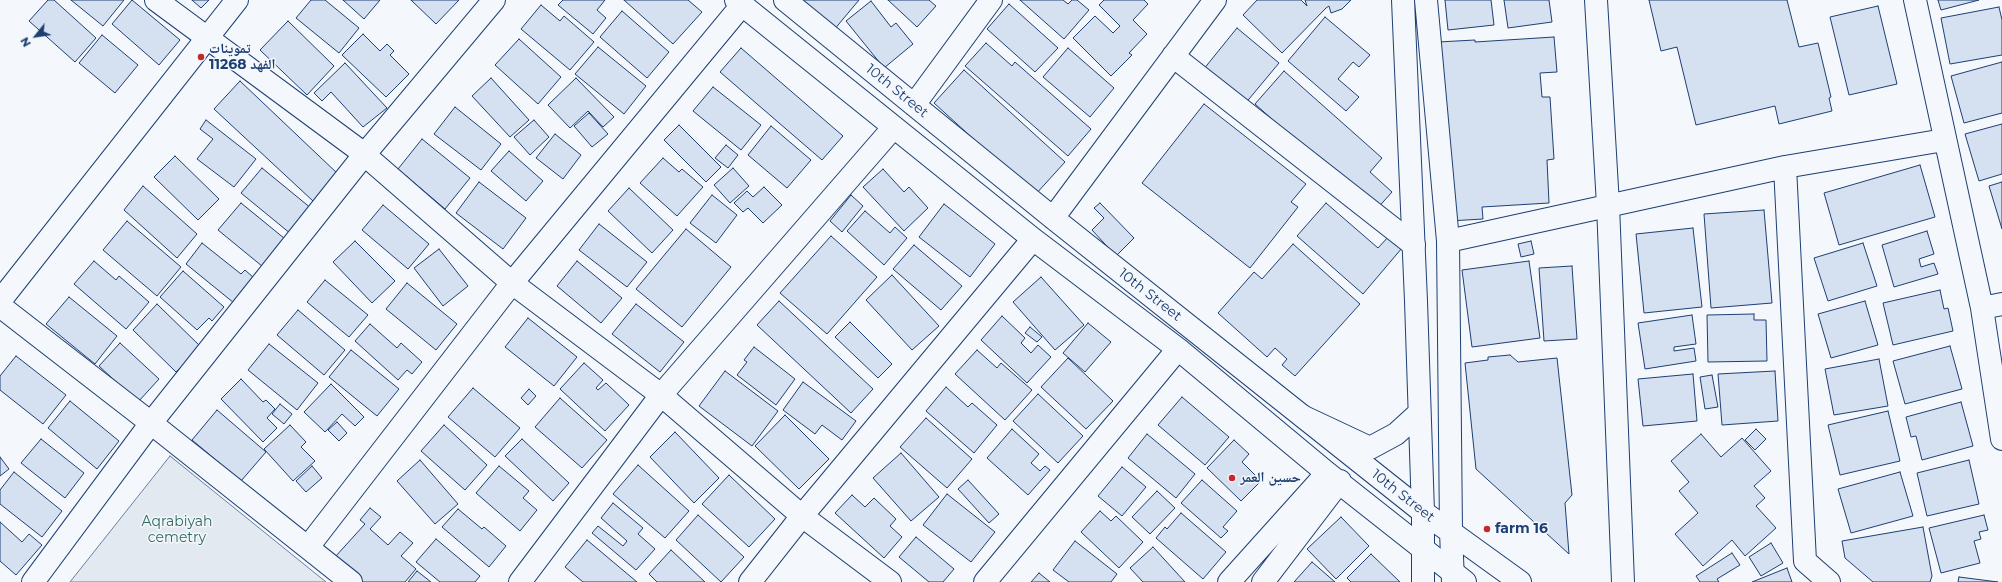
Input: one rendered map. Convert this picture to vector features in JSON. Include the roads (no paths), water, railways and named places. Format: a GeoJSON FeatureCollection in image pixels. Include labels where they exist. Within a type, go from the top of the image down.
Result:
{"type":"FeatureCollection","features":[{"type":"Feature","properties":{"kind":"street"},"geometry":{"type":"LineString","coordinates":[[156,0],[364,155],[512,283],[661,396],[802,516],[890,582]]}},
{"type":"Feature","properties":{"kind":"street"},"geometry":{"type":"LineString","coordinates":[[0,302],[237,0]]}},
{"type":"Feature","properties":{"kind":"street"},"geometry":{"type":"LineString","coordinates":[[33,582],[151,423],[364,155],[494,0]]}},
{"type":"Feature","properties":{"kind":"street","name":"10th Street"},"geometry":{"type":"LineString","coordinates":[[784,0],[1053,218],[1423,512],[1520,582]]}},
{"type":"Feature","properties":{"kind":"street"},"geometry":{"type":"LineString","coordinates":[[914,105],[991,0]]}},
{"type":"Feature","properties":{"kind":"street"},"geometry":{"type":"LineString","coordinates":[[1053,218],[1215,0]]}},
{"type":"Feature","properties":{"kind":"street"},"geometry":{"type":"LineString","coordinates":[[1403,0],[1414,245],[1423,512],[1423,582]]}},
{"type":"Feature","properties":{"kind":"street"},"geometry":{"type":"LineString","coordinates":[[1426,0],[1448,241],[1451,531],[1457,579]]}},
{"type":"Feature","properties":{"kind":"street"},"geometry":{"type":"LineString","coordinates":[[1596,0],[1608,205],[1623,582]]}},
{"type":"Feature","properties":{"kind":"street"},"geometry":{"type":"LineString","coordinates":[[1915,0],[1944,140],[1992,306],[2002,439]]}},
{"type":"Feature","properties":{"kind":"street"},"geometry":{"type":"LineString","coordinates":[[308,547],[512,283],[739,3]]}},
{"type":"Feature","properties":{"kind":"street","name":"10th Street"},"geometry":{"type":"LineString","coordinates":[[739,3],[1033,239],[1178,349],[1422,547],[1457,579]]}},
{"type":"Feature","properties":{"kind":"street"},"geometry":{"type":"LineString","coordinates":[[1174,56],[1414,245]]}},
{"type":"Feature","properties":{"kind":"street"},"geometry":{"type":"LineString","coordinates":[[520,582],[661,396],[893,128]]}},
{"type":"Feature","properties":{"kind":"street"},"geometry":{"type":"LineString","coordinates":[[1448,241],[1785,167],[1944,140]]}},
{"type":"Feature","properties":{"kind":"street"},"geometry":{"type":"LineString","coordinates":[[1785,167],[1805,561],[1829,582]]}},
{"type":"Feature","properties":{"kind":"street"},"geometry":{"type":"LineString","coordinates":[[750,582],[802,516],[1033,239]]}},
{"type":"Feature","properties":{"kind":"street"},"geometry":{"type":"LineString","coordinates":[[0,306],[151,423],[351,582]]}},
{"type":"Feature","properties":{"kind":"street"},"geometry":{"type":"LineString","coordinates":[[985,582],[1178,349]]}},
{"type":"Feature","properties":{"kind":"street"},"geometry":{"type":"LineString","coordinates":[[1304,417],[1370,448],[1396,434],[1419,413]]}},
{"type":"Feature","properties":{"kind":"street"},"geometry":{"type":"LineString","coordinates":[[1229,582],[1334,477]]}},
{"type":"Feature","properties":{"kind":"street"},"geometry":{"type":"LineString","coordinates":[[1263,582],[1334,477]]}},
{"type":"Feature","properties":{"kind":"place","name":"تموينات الفهد 11268"},"geometry":{"type":"Point","coordinates":[201,57]}},
{"type":"Feature","properties":{"kind":"place","name":"حسين العمر"},"geometry":{"type":"Point","coordinates":[1232,478]}},
{"type":"Feature","properties":{"kind":"place","name":"farm 16"},"geometry":{"type":"Point","coordinates":[1487,529]}},
{"type":"Feature","properties":{"kind":"park label","name":"Aqrabiyah cemetry"},"geometry":{"type":"Point","coordinates":[177,530]}}]}
